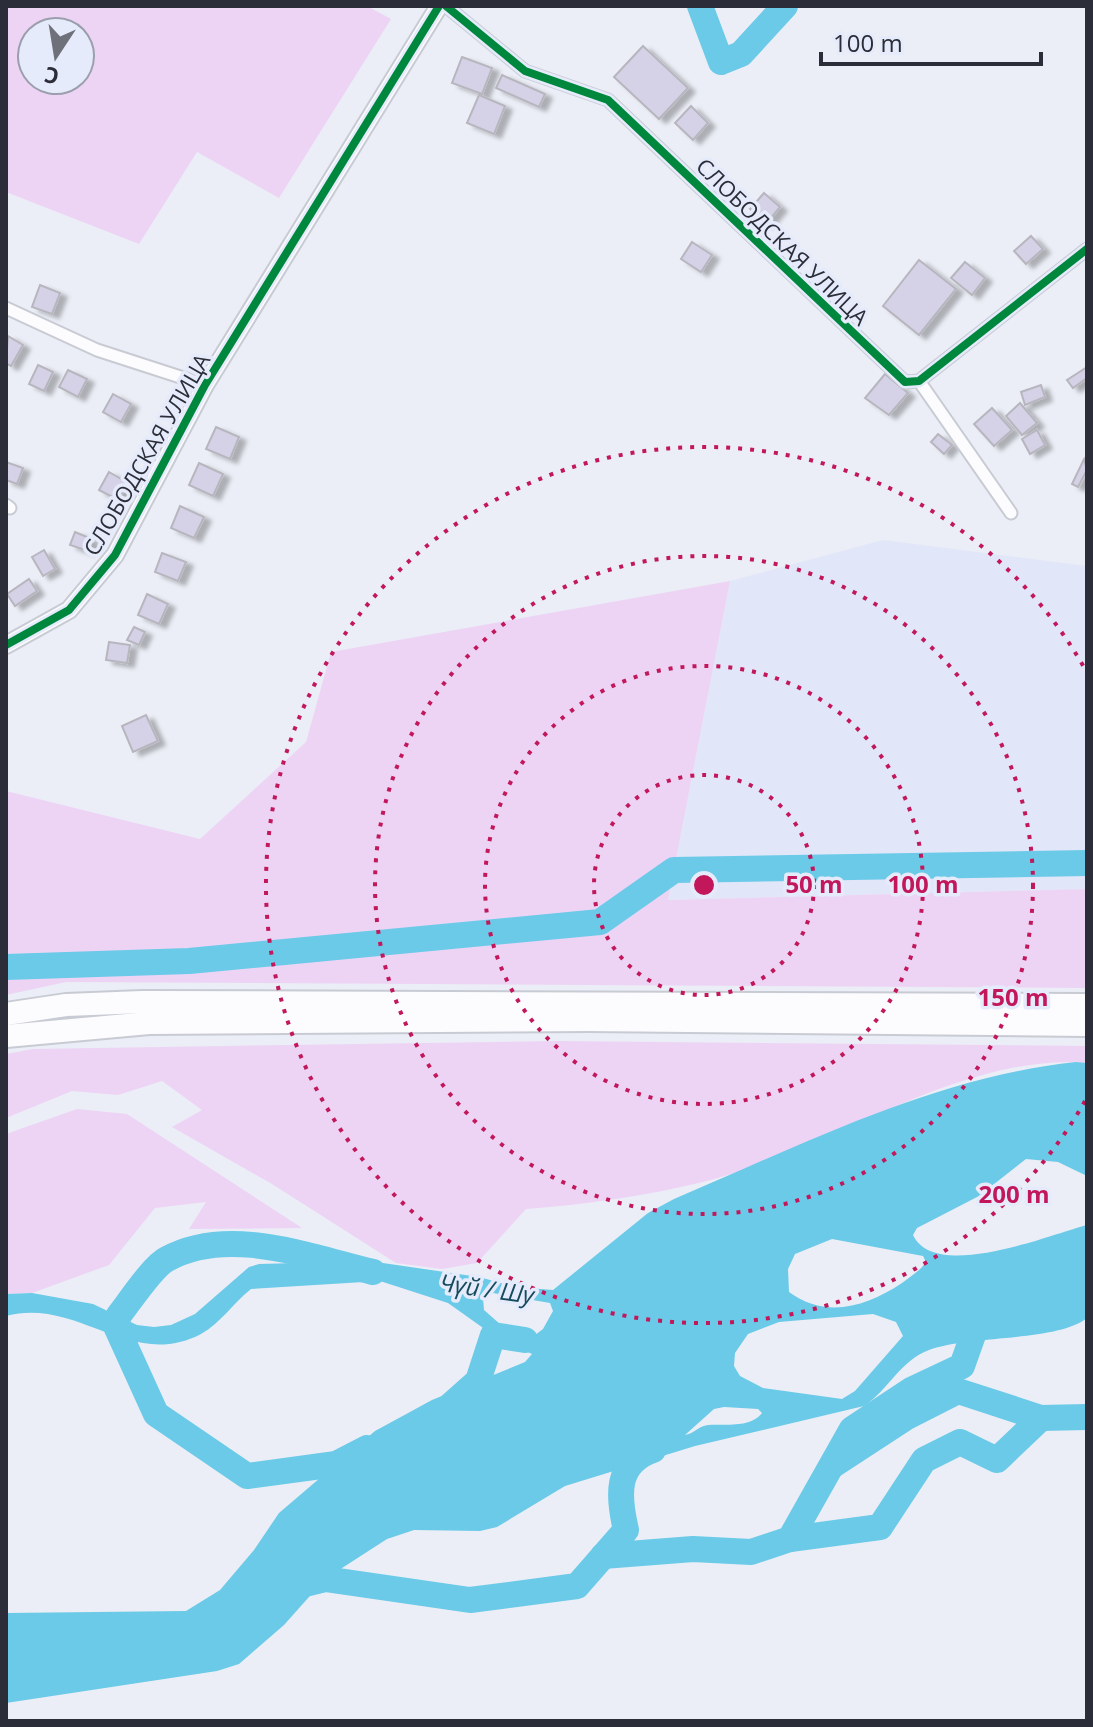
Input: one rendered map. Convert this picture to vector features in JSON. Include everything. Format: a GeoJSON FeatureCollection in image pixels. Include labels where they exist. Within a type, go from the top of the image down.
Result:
{"type":"FeatureCollection","features":[{"type":"Feature","properties":{"kind":"highway"},"geometry":{"type":"LineString","coordinates":[[6,1014],[66,1005],[142,1002],[1087,1005]]}},
{"type":"Feature","properties":{"kind":"highway"},"geometry":{"type":"LineString","coordinates":[[6,1036],[149,1023],[588,1020],[1087,1025]]}},
{"type":"Feature","properties":{"kind":"street","name":"СЛОБОДСКАЯ УЛИЦА"},"geometry":{"type":"LineString","coordinates":[[6,645],[69,610],[115,555],[205,385],[439,6]]}},
{"type":"Feature","properties":{"kind":"street","name":"СЛОБОДСКАЯ УЛИЦА"},"geometry":{"type":"LineString","coordinates":[[446,6],[525,71],[608,100],[905,382],[919,381],[1011,513]]}},
{"type":"Feature","properties":{"kind":"street"},"geometry":{"type":"LineString","coordinates":[[919,381],[1087,249]]}},
{"type":"Feature","properties":{"kind":"street"},"geometry":{"type":"LineString","coordinates":[[6,308],[97,350],[205,385]]}},
{"type":"Feature","properties":{"kind":"shaded area"},"geometry":{"type":"Polygon","coordinates":[[[6,6],[367,6],[391,19],[279,198],[197,152],[139,244],[6,192],[6,6]]]}},
{"type":"Feature","properties":{"kind":"shaded area"},"geometry":{"type":"Polygon","coordinates":[[[883,540],[1087,566],[1087,889],[668,900],[730,581],[883,540]]]}},
{"type":"Feature","properties":{"kind":"shaded area"},"geometry":{"type":"Polygon","coordinates":[[[730,581],[668,900],[1087,889],[1087,988],[66,982],[6,995],[6,791],[200,839],[306,742],[331,652],[730,581]]]}},
{"type":"Feature","properties":{"kind":"shaded area"},"geometry":{"type":"Polygon","coordinates":[[[556,1041],[1087,1046],[1087,1063],[1043,1063],[999,1071],[955,1084],[782,1156],[690,1185],[635,1196],[526,1209],[477,1263],[442,1269],[396,1263],[272,1184],[172,1127],[202,1110],[162,1081],[118,1095],[72,1091],[6,1118],[6,1054],[33,1049],[556,1041]]]}},
{"type":"Feature","properties":{"kind":"shaded area"},"geometry":{"type":"Polygon","coordinates":[[[77,1109],[127,1114],[302,1228],[189,1229],[206,1202],[155,1208],[109,1265],[32,1293],[6,1294],[6,1134],[77,1109]]]}},
{"type":"Feature","properties":{"kind":"water","name":"Чүй / Шу"},"geometry":{"type":"Polygon","coordinates":[[[1087,1063],[1087,1176],[1058,1162],[1026,1159],[979,1196],[917,1228],[913,1235],[925,1248],[944,1255],[968,1255],[1021,1245],[1087,1225],[1087,1318],[1055,1331],[946,1345],[929,1350],[910,1361],[864,1406],[695,1446],[565,1486],[497,1527],[480,1531],[414,1530],[387,1539],[325,1579],[284,1625],[239,1664],[217,1671],[6,1703],[6,1613],[186,1611],[220,1590],[254,1550],[279,1513],[375,1431],[432,1400],[525,1362],[532,1354],[493,1335],[448,1303],[380,1281],[251,1289],[201,1334],[175,1343],[151,1344],[127,1340],[57,1316],[32,1313],[6,1316],[6,1294],[32,1293],[93,1304],[137,1325],[154,1327],[171,1325],[195,1314],[249,1267],[259,1264],[369,1261],[479,1277],[516,1287],[553,1290],[648,1213],[674,1199],[821,1135],[921,1097],[1023,1070],[1087,1063]],[[832,1239],[795,1254],[788,1269],[789,1292],[817,1305],[832,1307],[860,1304],[874,1298],[902,1283],[926,1262],[923,1256],[832,1239]],[[493,1293],[483,1298],[484,1310],[509,1332],[535,1335],[543,1329],[553,1311],[550,1303],[493,1293]],[[873,1314],[779,1322],[748,1334],[735,1353],[734,1366],[740,1376],[763,1388],[842,1399],[855,1391],[903,1336],[896,1322],[873,1314]],[[714,1409],[685,1435],[708,1425],[751,1421],[762,1413],[758,1409],[714,1409]]]}},
{"type":"Feature","properties":{"kind":"building"},"geometry":{"type":"Polygon","coordinates":[[[643,46],[688,88],[659,119],[614,77],[643,46]]]}},
{"type":"Feature","properties":{"kind":"building"},"geometry":{"type":"Polygon","coordinates":[[[462,57],[492,68],[482,94],[452,83],[462,57]]]}},
{"type":"Feature","properties":{"kind":"building"},"geometry":{"type":"Polygon","coordinates":[[[502,75],[545,94],[539,107],[496,88],[502,75]]]}},
{"type":"Feature","properties":{"kind":"building"},"geometry":{"type":"Polygon","coordinates":[[[479,95],[505,106],[494,134],[467,123],[479,95]]]}},
{"type":"Feature","properties":{"kind":"building"},"geometry":{"type":"Polygon","coordinates":[[[691,106],[708,123],[693,140],[675,123],[691,106]]]}},
{"type":"Feature","properties":{"kind":"building"},"geometry":{"type":"Polygon","coordinates":[[[764,193],[780,207],[766,224],[750,209],[764,193]]]}},
{"type":"Feature","properties":{"kind":"building"},"geometry":{"type":"Polygon","coordinates":[[[1031,236],[1043,249],[1026,264],[1014,251],[1031,236]]]}},
{"type":"Feature","properties":{"kind":"building"},"geometry":{"type":"Polygon","coordinates":[[[692,242],[712,255],[701,272],[681,259],[692,242]]]}},
{"type":"Feature","properties":{"kind":"building"},"geometry":{"type":"Polygon","coordinates":[[[919,260],[956,289],[919,335],[883,306],[919,260]]]}},
{"type":"Feature","properties":{"kind":"building"},"geometry":{"type":"Polygon","coordinates":[[[965,262],[985,278],[972,295],[951,278],[965,262]]]}},
{"type":"Feature","properties":{"kind":"building"},"geometry":{"type":"Polygon","coordinates":[[[40,285],[60,293],[52,314],[32,307],[40,285]]]}},
{"type":"Feature","properties":{"kind":"building"},"geometry":{"type":"Polygon","coordinates":[[[8,336],[23,345],[11,366],[6,363],[8,336]]]}},
{"type":"Feature","properties":{"kind":"building"},"geometry":{"type":"Polygon","coordinates":[[[38,365],[53,372],[44,391],[29,384],[38,365]]]}},
{"type":"Feature","properties":{"kind":"building"},"geometry":{"type":"Polygon","coordinates":[[[1087,367],[1087,378],[1073,388],[1067,380],[1087,367]]]}},
{"type":"Feature","properties":{"kind":"building"},"geometry":{"type":"Polygon","coordinates":[[[68,370],[87,379],[78,397],[59,387],[68,370]]]}},
{"type":"Feature","properties":{"kind":"building"},"geometry":{"type":"Polygon","coordinates":[[[885,374],[908,393],[889,415],[865,398],[885,374]]]}},
{"type":"Feature","properties":{"kind":"building"},"geometry":{"type":"Polygon","coordinates":[[[1041,385],[1045,397],[1025,405],[1021,392],[1041,385]]]}},
{"type":"Feature","properties":{"kind":"building"},"geometry":{"type":"Polygon","coordinates":[[[113,394],[131,404],[121,422],[103,412],[113,394]]]}},
{"type":"Feature","properties":{"kind":"building"},"geometry":{"type":"Polygon","coordinates":[[[1020,403],[1037,423],[1022,435],[1006,416],[1020,403]]]}},
{"type":"Feature","properties":{"kind":"building"},"geometry":{"type":"Polygon","coordinates":[[[992,408],[1012,430],[994,446],[974,424],[992,408]]]}},
{"type":"Feature","properties":{"kind":"building"},"geometry":{"type":"Polygon","coordinates":[[[216,427],[239,437],[230,459],[206,449],[216,427]]]}},
{"type":"Feature","properties":{"kind":"building"},"geometry":{"type":"Polygon","coordinates":[[[1037,430],[1045,445],[1030,454],[1022,439],[1037,430]]]}},
{"type":"Feature","properties":{"kind":"building"},"geometry":{"type":"Polygon","coordinates":[[[938,434],[952,445],[944,454],[931,442],[938,434]]]}},
{"type":"Feature","properties":{"kind":"building"},"geometry":{"type":"Polygon","coordinates":[[[1084,459],[1087,470],[1078,487],[1072,484],[1084,459]]]}},
{"type":"Feature","properties":{"kind":"building"},"geometry":{"type":"Polygon","coordinates":[[[6,462],[23,468],[17,484],[6,480],[6,462]]]}},
{"type":"Feature","properties":{"kind":"building"},"geometry":{"type":"Polygon","coordinates":[[[199,463],[223,474],[213,496],[189,485],[199,463]]]}},
{"type":"Feature","properties":{"kind":"building"},"geometry":{"type":"Polygon","coordinates":[[[109,472],[128,483],[118,500],[99,490],[109,472]]]}},
{"type":"Feature","properties":{"kind":"building"},"geometry":{"type":"Polygon","coordinates":[[[180,506],[204,517],[194,538],[171,528],[180,506]]]}},
{"type":"Feature","properties":{"kind":"building"},"geometry":{"type":"Polygon","coordinates":[[[75,532],[92,539],[88,551],[70,545],[75,532]]]}},
{"type":"Feature","properties":{"kind":"building"},"geometry":{"type":"Polygon","coordinates":[[[44,550],[55,569],[43,576],[32,557],[44,550]]]}},
{"type":"Feature","properties":{"kind":"building"},"geometry":{"type":"Polygon","coordinates":[[[162,553],[186,562],[178,581],[155,572],[162,553]]]}},
{"type":"Feature","properties":{"kind":"building"},"geometry":{"type":"Polygon","coordinates":[[[29,579],[37,591],[15,606],[7,594],[29,579]]]}},
{"type":"Feature","properties":{"kind":"building"},"geometry":{"type":"Polygon","coordinates":[[[147,594],[168,604],[159,624],[138,615],[147,594]]]}},
{"type":"Feature","properties":{"kind":"building"},"geometry":{"type":"Polygon","coordinates":[[[134,627],[145,632],[139,645],[127,640],[134,627]]]}},
{"type":"Feature","properties":{"kind":"building"},"geometry":{"type":"Polygon","coordinates":[[[109,642],[130,645],[127,663],[106,660],[109,642]]]}},
{"type":"Feature","properties":{"kind":"building"},"geometry":{"type":"Polygon","coordinates":[[[146,715],[158,741],[133,752],[122,726],[146,715]]]}},
{"type":"Feature","properties":{"kind":"waterway"},"geometry":{"type":"LineString","coordinates":[[700,6],[721,62],[741,54],[785,6]]}},
{"type":"Feature","properties":{"kind":"waterway"},"geometry":{"type":"LineString","coordinates":[[6,967],[189,961],[600,922],[674,870],[1087,863]]}},
{"type":"Feature","properties":{"kind":"waterway"},"geometry":{"type":"LineString","coordinates":[[367,1448],[336,1464],[247,1476],[156,1414],[116,1326],[119,1315],[155,1269],[167,1259],[191,1249],[243,1244],[270,1247],[373,1272]]}},
{"type":"Feature","properties":{"kind":"waterway"},"geometry":{"type":"LineString","coordinates":[[603,1556],[693,1549],[751,1552],[790,1539],[852,1429],[911,1390],[962,1366],[983,1307]]}},
{"type":"Feature","properties":{"kind":"waterway"},"geometry":{"type":"LineString","coordinates":[[451,1405],[478,1381],[493,1335],[525,1340]]}},
{"type":"Feature","properties":{"kind":"waterway"},"geometry":{"type":"LineString","coordinates":[[833,1465],[905,1418],[958,1391],[1041,1418],[1087,1417]]}},
{"type":"Feature","properties":{"kind":"waterway"},"geometry":{"type":"LineString","coordinates":[[790,1539],[880,1527],[924,1460],[960,1442],[997,1460],[1041,1418]]}},
{"type":"Feature","properties":{"kind":"waterway"},"geometry":{"type":"LineString","coordinates":[[292,1587],[325,1579],[470,1600],[577,1586],[626,1530],[622,1482],[632,1463],[653,1450]]}},
{"type":"Feature","properties":{"kind":"cycle path"},"geometry":{"type":"LineString","coordinates":[[6,645],[69,610],[115,555],[205,385],[439,6]]}},
{"type":"Feature","properties":{"kind":"cycle path"},"geometry":{"type":"LineString","coordinates":[[446,6],[525,71],[608,100],[905,382],[919,381],[1087,249]]}}]}
